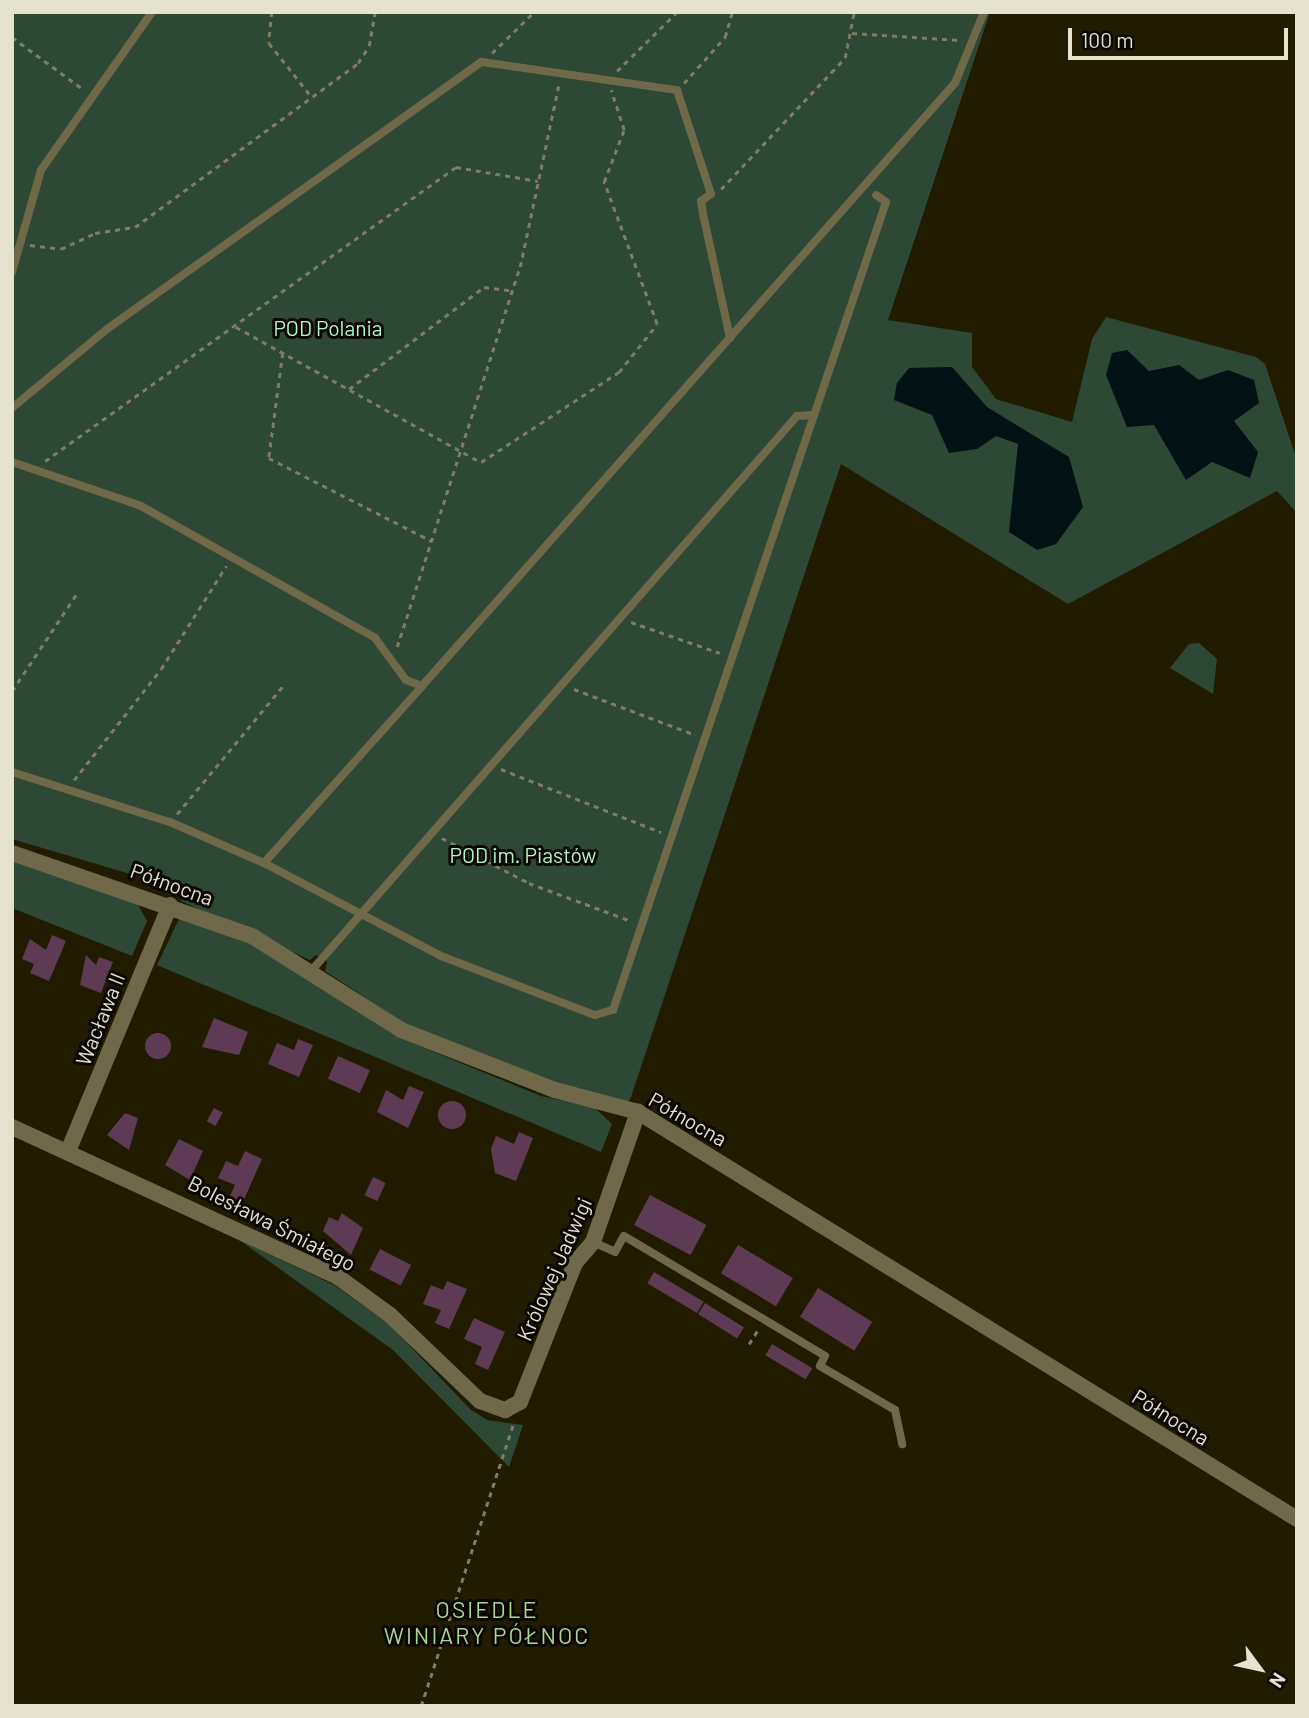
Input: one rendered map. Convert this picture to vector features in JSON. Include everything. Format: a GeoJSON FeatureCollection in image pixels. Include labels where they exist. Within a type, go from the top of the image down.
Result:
{"type":"FeatureCollection","features":[{"type":"Feature","properties":{"kind":"street","name":"Północna"},"geometry":{"type":"LineString","coordinates":[[12,853],[170,905],[252,936],[312,970],[401,1030],[555,1090],[638,1112],[1297,1519]]}},
{"type":"Feature","properties":{"kind":"street","name":"Wacława II"},"geometry":{"type":"LineString","coordinates":[[69,1149],[170,905]]}},
{"type":"Feature","properties":{"kind":"street","name":"Królowej Jadwigi"},"geometry":{"type":"LineString","coordinates":[[520,1402],[575,1264],[593,1242],[638,1112]]}},
{"type":"Feature","properties":{"kind":"street","name":"Bolesława Śmiałego"},"geometry":{"type":"LineString","coordinates":[[12,1126],[69,1149],[338,1277],[390,1315],[488,1406],[505,1410],[520,1402]]}},
{"type":"Feature","properties":{"kind":"lane"},"geometry":{"type":"LineString","coordinates":[[12,272],[37,177],[95,98],[152,12]]}},
{"type":"Feature","properties":{"kind":"lane"},"geometry":{"type":"LineString","coordinates":[[264,863],[955,83],[984,12]]}},
{"type":"Feature","properties":{"kind":"lane"},"geometry":{"type":"LineString","coordinates":[[12,408],[107,329],[482,62],[677,90],[711,194],[701,201],[702,214],[730,338]]}},
{"type":"Feature","properties":{"kind":"lane"},"geometry":{"type":"LineString","coordinates":[[12,772],[170,822],[264,863],[441,956],[595,1015],[607,1015],[619,1001],[886,202],[876,195]]}},
{"type":"Feature","properties":{"kind":"lane"},"geometry":{"type":"LineString","coordinates":[[312,970],[797,416],[814,415]]}},
{"type":"Feature","properties":{"kind":"lane"},"geometry":{"type":"LineString","coordinates":[[12,462],[141,506],[375,638],[388,652],[406,680],[422,686]]}},
{"type":"Feature","properties":{"kind":"lane"},"geometry":{"type":"LineString","coordinates":[[593,1242],[615,1252],[624,1236],[825,1356],[820,1366],[895,1410],[902,1444]]}},
{"type":"Feature","properties":{"kind":"path"},"geometry":{"type":"LineString","coordinates":[[272,12],[269,43],[312,97]]}},
{"type":"Feature","properties":{"kind":"path"},"geometry":{"type":"LineString","coordinates":[[18,243],[61,248],[94,233],[127,231],[358,63],[369,46],[375,12]]}},
{"type":"Feature","properties":{"kind":"path"},"geometry":{"type":"LineString","coordinates":[[482,62],[534,12]]}},
{"type":"Feature","properties":{"kind":"path"},"geometry":{"type":"LineString","coordinates":[[236,327],[481,461],[619,372],[653,335],[657,313],[604,182],[624,130],[607,80],[677,12]]}},
{"type":"Feature","properties":{"kind":"path"},"geometry":{"type":"LineString","coordinates":[[677,90],[725,37],[732,12]]}},
{"type":"Feature","properties":{"kind":"path"},"geometry":{"type":"LineString","coordinates":[[711,194],[734,182],[845,58],[854,12]]}},
{"type":"Feature","properties":{"kind":"path"},"geometry":{"type":"LineString","coordinates":[[852,33],[974,40]]}},
{"type":"Feature","properties":{"kind":"path"},"geometry":{"type":"LineString","coordinates":[[12,37],[95,98]]}},
{"type":"Feature","properties":{"kind":"path"},"geometry":{"type":"LineString","coordinates":[[388,652],[400,644],[510,290],[538,181],[561,73]]}},
{"type":"Feature","properties":{"kind":"path"},"geometry":{"type":"LineString","coordinates":[[33,469],[236,327],[456,167],[538,181]]}},
{"type":"Feature","properties":{"kind":"path"},"geometry":{"type":"LineString","coordinates":[[349,389],[484,287],[510,290]]}},
{"type":"Feature","properties":{"kind":"path"},"geometry":{"type":"LineString","coordinates":[[283,353],[269,457],[432,541]]}},
{"type":"Feature","properties":{"kind":"path"},"geometry":{"type":"LineString","coordinates":[[68,788],[161,669],[231,558]]}},
{"type":"Feature","properties":{"kind":"path"},"geometry":{"type":"LineString","coordinates":[[12,691],[77,593]]}},
{"type":"Feature","properties":{"kind":"path"},"geometry":{"type":"LineString","coordinates":[[619,618],[733,658]]}},
{"type":"Feature","properties":{"kind":"path"},"geometry":{"type":"LineString","coordinates":[[561,684],[705,739]]}},
{"type":"Feature","properties":{"kind":"path"},"geometry":{"type":"LineString","coordinates":[[170,822],[282,687]]}},
{"type":"Feature","properties":{"kind":"path"},"geometry":{"type":"LineString","coordinates":[[491,765],[674,837]]}},
{"type":"Feature","properties":{"kind":"path"},"geometry":{"type":"LineString","coordinates":[[432,832],[529,883],[644,925]]}},
{"type":"Feature","properties":{"kind":"path"},"geometry":{"type":"LineString","coordinates":[[421,1706],[520,1402]]}},
{"type":"Feature","properties":{"kind":"green space","name":"POD Polania"},"geometry":{"type":"Polygon","coordinates":[[[12,12],[990,12],[888,320],[972,333],[972,367],[996,399],[1072,422],[1092,339],[1106,317],[1256,357],[1265,364],[1297,460],[1297,513],[1277,491],[1068,604],[841,464],[631,1097],[628,1103],[549,1083],[407,1025],[325,971],[327,961],[316,955],[310,960],[181,901],[181,889],[12,839],[12,12]]]}},
{"type":"Feature","properties":{"kind":"green space"},"geometry":{"type":"Polygon","coordinates":[[[1199,643],[1217,659],[1213,694],[1170,668],[1189,644],[1199,643]]]}},
{"type":"Feature","properties":{"kind":"green space"},"geometry":{"type":"Polygon","coordinates":[[[12,860],[136,901],[147,921],[132,956],[12,908],[12,860]]]}},
{"type":"Feature","properties":{"kind":"green space"},"geometry":{"type":"Polygon","coordinates":[[[180,917],[253,945],[400,1038],[541,1096],[594,1107],[612,1124],[601,1152],[157,965],[180,917]]]}},
{"type":"Feature","properties":{"kind":"green space"},"geometry":{"type":"Polygon","coordinates":[[[238,1239],[334,1285],[389,1324],[471,1410],[487,1420],[523,1425],[509,1467],[393,1350],[238,1239]]]}},
{"type":"Feature","properties":{"kind":"shaded area"},"geometry":{"type":"Polygon","coordinates":[[[1127,350],[1149,371],[1179,365],[1199,380],[1228,370],[1254,380],[1259,403],[1234,421],[1258,452],[1250,478],[1212,462],[1186,480],[1154,425],[1127,427],[1106,375],[1112,353],[1127,350]]]}},
{"type":"Feature","properties":{"kind":"shaded area"},"geometry":{"type":"Polygon","coordinates":[[[952,367],[987,407],[1069,457],[1083,507],[1056,544],[1037,550],[1009,532],[1018,444],[996,436],[977,449],[949,453],[932,415],[894,400],[897,383],[909,368],[952,367]]]}},
{"type":"Feature","properties":{"kind":"building"},"geometry":{"type":"Polygon","coordinates":[[[52,935],[66,941],[49,981],[30,973],[34,964],[22,959],[30,939],[46,950],[52,935]]]}},
{"type":"Feature","properties":{"kind":"building"},"geometry":{"type":"Polygon","coordinates":[[[86,955],[96,965],[99,957],[113,962],[101,993],[80,985],[86,955]]]}},
{"type":"Feature","properties":{"kind":"building"},"geometry":{"type":"Polygon","coordinates":[[[214,1018],[248,1032],[239,1055],[202,1047],[214,1018]]]}},
{"type":"Feature","properties":{"kind":"building"},"geometry":{"type":"Polygon","coordinates":[[[158,1033],[167,1037],[171,1046],[167,1055],[158,1059],[149,1055],[145,1046],[149,1037],[158,1033]]]}},
{"type":"Feature","properties":{"kind":"building"},"geometry":{"type":"Polygon","coordinates":[[[298,1039],[313,1045],[299,1077],[268,1064],[277,1043],[294,1050],[298,1039]]]}},
{"type":"Feature","properties":{"kind":"building"},"geometry":{"type":"Polygon","coordinates":[[[338,1056],[370,1070],[360,1093],[328,1079],[338,1056]]]}},
{"type":"Feature","properties":{"kind":"building"},"geometry":{"type":"Polygon","coordinates":[[[409,1086],[424,1092],[408,1128],[377,1112],[386,1090],[403,1100],[409,1086]]]}},
{"type":"Feature","properties":{"kind":"building"},"geometry":{"type":"Polygon","coordinates":[[[452,1101],[462,1105],[466,1115],[462,1125],[452,1129],[442,1125],[438,1115],[442,1105],[452,1101]]]}},
{"type":"Feature","properties":{"kind":"building"},"geometry":{"type":"Polygon","coordinates":[[[214,1108],[223,1113],[215,1126],[207,1121],[214,1108]]]}},
{"type":"Feature","properties":{"kind":"building"},"geometry":{"type":"Polygon","coordinates":[[[125,1113],[138,1118],[129,1150],[107,1135],[125,1113]]]}},
{"type":"Feature","properties":{"kind":"building"},"geometry":{"type":"Polygon","coordinates":[[[519,1132],[533,1138],[516,1181],[495,1173],[491,1149],[496,1136],[514,1144],[519,1132]]]}},
{"type":"Feature","properties":{"kind":"building"},"geometry":{"type":"Polygon","coordinates":[[[179,1139],[203,1151],[190,1180],[165,1165],[179,1139]]]}},
{"type":"Feature","properties":{"kind":"building"},"geometry":{"type":"Polygon","coordinates":[[[245,1151],[262,1159],[242,1204],[229,1198],[235,1185],[218,1178],[226,1161],[238,1166],[245,1151]]]}},
{"type":"Feature","properties":{"kind":"building"},"geometry":{"type":"Polygon","coordinates":[[[373,1177],[386,1183],[377,1201],[365,1195],[373,1177]]]}},
{"type":"Feature","properties":{"kind":"building"},"geometry":{"type":"Polygon","coordinates":[[[650,1195],[707,1225],[691,1255],[634,1225],[650,1195]]]}},
{"type":"Feature","properties":{"kind":"building"},"geometry":{"type":"Polygon","coordinates":[[[342,1213],[363,1228],[351,1255],[323,1231],[329,1217],[338,1221],[342,1213]]]}},
{"type":"Feature","properties":{"kind":"building"},"geometry":{"type":"Polygon","coordinates":[[[738,1245],[793,1278],[776,1306],[721,1273],[738,1245]]]}},
{"type":"Feature","properties":{"kind":"building"},"geometry":{"type":"Polygon","coordinates":[[[380,1249],[411,1265],[401,1285],[370,1269],[380,1249]]]}},
{"type":"Feature","properties":{"kind":"building"},"geometry":{"type":"Polygon","coordinates":[[[654,1272],[704,1302],[697,1313],[647,1283],[654,1272]]]}},
{"type":"Feature","properties":{"kind":"building"},"geometry":{"type":"Polygon","coordinates":[[[447,1281],[467,1289],[449,1329],[435,1323],[441,1310],[423,1304],[431,1285],[443,1290],[447,1281]]]}},
{"type":"Feature","properties":{"kind":"building"},"geometry":{"type":"Polygon","coordinates":[[[818,1288],[872,1322],[854,1351],[800,1317],[818,1288]]]}},
{"type":"Feature","properties":{"kind":"building"},"geometry":{"type":"Polygon","coordinates":[[[705,1303],[744,1327],[737,1338],[698,1314],[705,1303]]]}},
{"type":"Feature","properties":{"kind":"building"},"geometry":{"type":"Polygon","coordinates":[[[474,1318],[505,1332],[488,1370],[475,1364],[482,1347],[464,1339],[474,1318]]]}},
{"type":"Feature","properties":{"kind":"building"},"geometry":{"type":"Polygon","coordinates":[[[772,1344],[812,1368],[806,1379],[765,1355],[772,1344]]]}},
{"type":"Feature","properties":{"kind":"district","name":"OSIEDLE WINIARY PÓŁNOC"},"geometry":{"type":"Point","coordinates":[487,1622]}},
{"type":"Feature","properties":{"kind":"park label","name":"POD im. Piastów"},"geometry":{"type":"Point","coordinates":[523,855]}}]}
